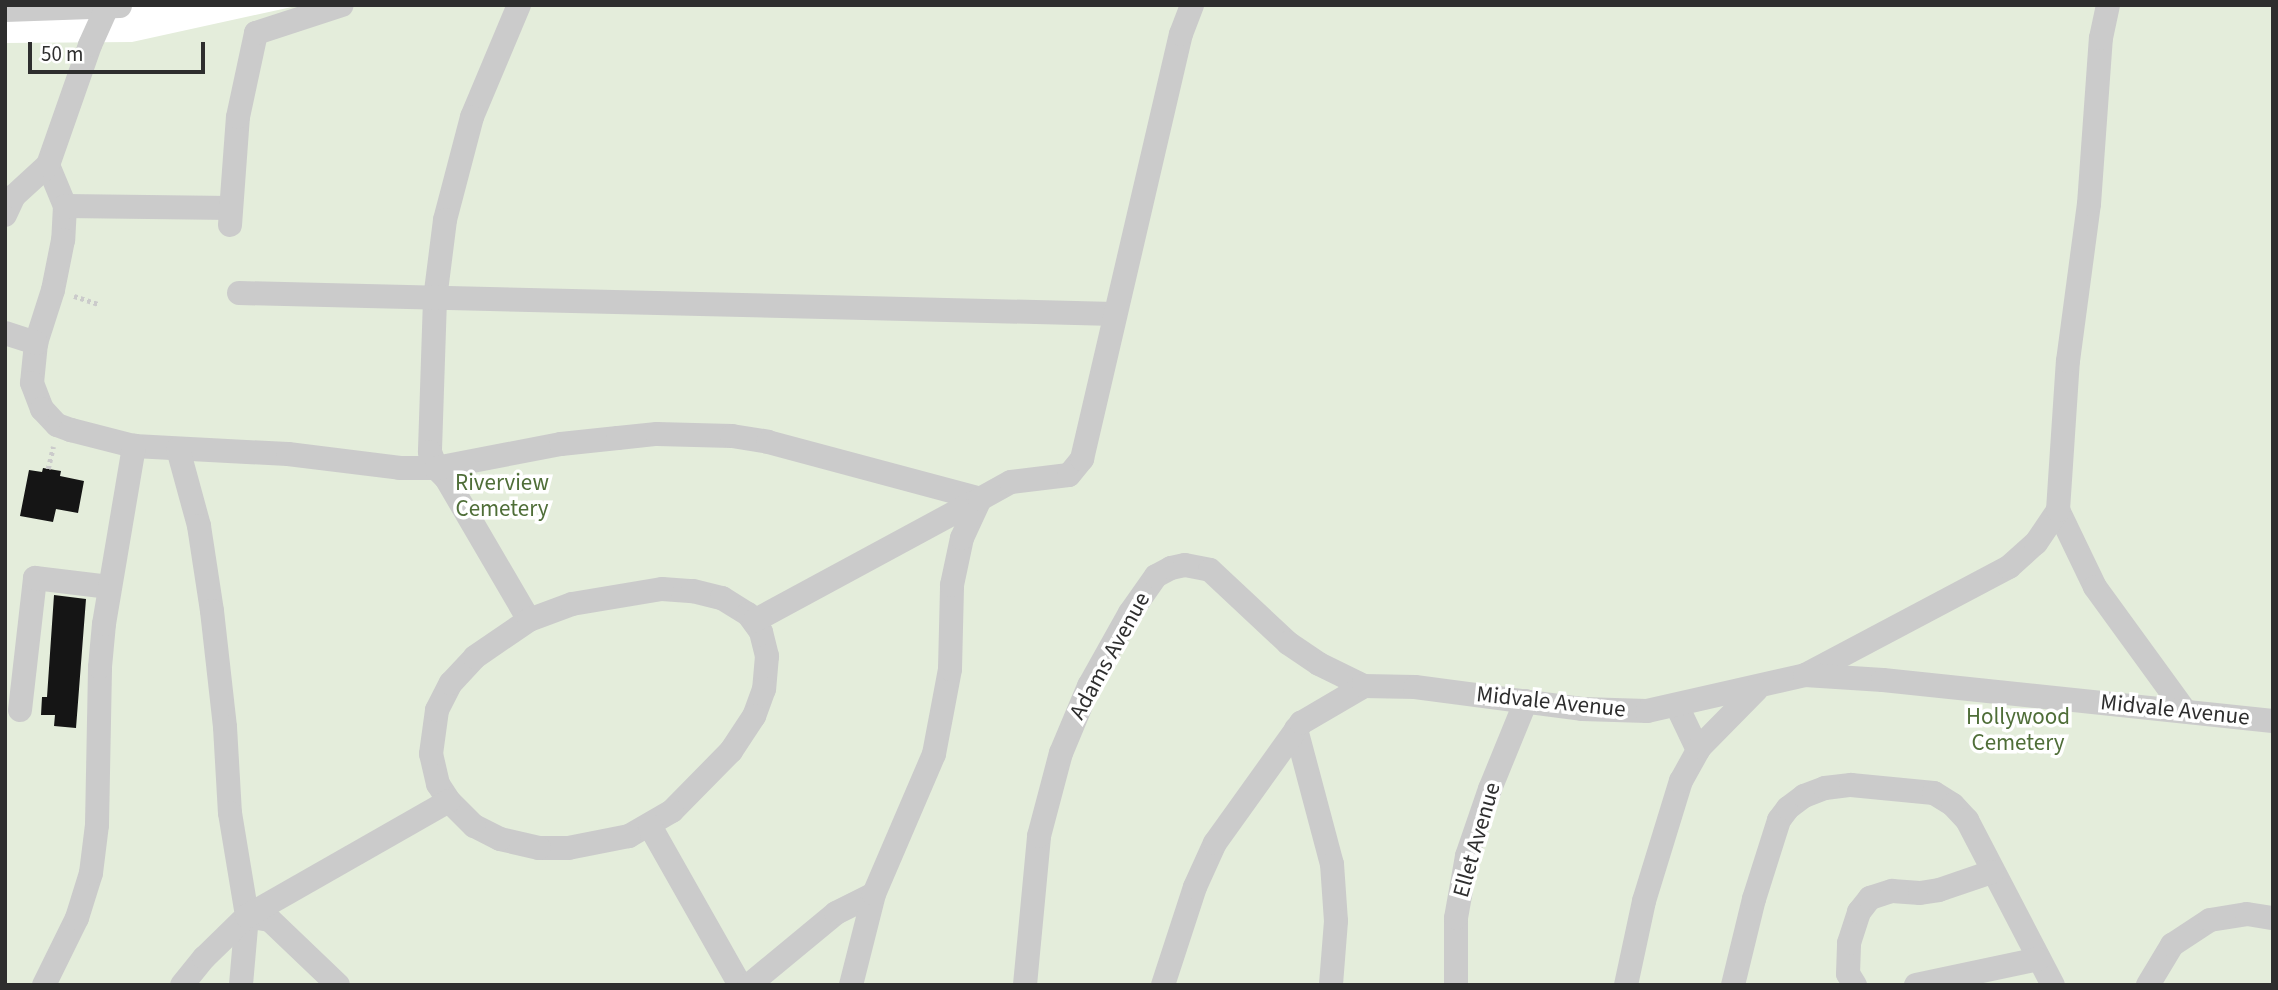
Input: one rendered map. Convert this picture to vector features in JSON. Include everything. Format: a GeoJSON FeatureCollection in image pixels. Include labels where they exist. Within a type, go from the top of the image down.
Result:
{"type":"FeatureCollection","features":[{"type":"Feature","properties":{"kind":"street"},"geometry":{"type":"LineString","coordinates":[[65,206],[231,216],[238,117],[256,33],[342,5]]}},
{"type":"Feature","properties":{"kind":"street"},"geometry":{"type":"LineString","coordinates":[[519,5],[472,117],[444,220],[435,299],[430,452],[436,468],[446,478],[529,620]]}},
{"type":"Feature","properties":{"kind":"street"},"geometry":{"type":"LineString","coordinates":[[754,621],[1011,482],[1069,475],[1082,460],[1181,34],[1192,5]]}},
{"type":"Feature","properties":{"kind":"street"},"geometry":{"type":"LineString","coordinates":[[1805,675],[2009,567],[2036,543],[2057,510],[2068,361],[2090,204],[2101,38],[2108,5]]}},
{"type":"Feature","properties":{"kind":"street"},"geometry":{"type":"LineString","coordinates":[[5,10],[113,6]]}},
{"type":"Feature","properties":{"kind":"street"},"geometry":{"type":"LineString","coordinates":[[5,215],[14,196],[48,165],[90,45],[113,6]]}},
{"type":"Feature","properties":{"kind":"street"},"geometry":{"type":"LineString","coordinates":[[48,165],[65,206],[63,240],[53,290],[36,343],[32,383],[42,410],[57,425],[134,446],[288,454],[368,466],[436,468],[561,444],[657,434],[697,434],[768,442],[980,499]]}},
{"type":"Feature","properties":{"kind":"street"},"geometry":{"type":"LineString","coordinates":[[239,293],[1115,314]]}},
{"type":"Feature","properties":{"kind":"street"},"geometry":{"type":"LineString","coordinates":[[5,333],[36,343]]}},
{"type":"Feature","properties":{"kind":"street"},"geometry":{"type":"LineString","coordinates":[[44,985],[77,918],[91,873],[97,825],[100,667],[109,587],[128,492],[134,446]]}},
{"type":"Feature","properties":{"kind":"street"},"geometry":{"type":"LineString","coordinates":[[178,449],[199,526],[212,611],[225,727],[230,813],[247,916],[241,985]]}},
{"type":"Feature","properties":{"kind":"street"},"geometry":{"type":"LineString","coordinates":[[851,985],[874,894],[934,754],[950,669],[952,584],[962,538],[980,499]]}},
{"type":"Feature","properties":{"kind":"street"},"geometry":{"type":"LineString","coordinates":[[2057,510],[2095,587],[2185,711]]}},
{"type":"Feature","properties":{"kind":"street","name":"Adams Avenue"},"geometry":{"type":"LineString","coordinates":[[1027,984],[1039,836],[1060,753],[1094,676],[1130,613],[1156,576],[1171,568],[1185,565],[1210,570],[1288,643],[1319,664],[1364,686]]}},
{"type":"Feature","properties":{"kind":"street"},"geometry":{"type":"LineString","coordinates":[[20,710],[35,578],[109,587]]}},
{"type":"Feature","properties":{"kind":"street"},"geometry":{"type":"LineString","coordinates":[[662,589],[694,591],[722,598],[754,621],[761,632],[767,666],[764,689],[754,716],[731,751],[672,811],[650,826],[629,836],[568,848],[539,848],[487,834],[474,826],[449,801],[438,784],[431,754],[433,726],[443,697],[475,657],[529,620],[572,604],[662,589]]}},
{"type":"Feature","properties":{"kind":"street","name":"Midvale Avenue"},"geometry":{"type":"LineString","coordinates":[[1364,686],[1415,687],[1595,710],[1647,711],[1805,675],[2273,720]]}},
{"type":"Feature","properties":{"kind":"street"},"geometry":{"type":"LineString","coordinates":[[1163,985],[1195,887],[1209,856],[1296,729],[1308,717],[1364,686]]}},
{"type":"Feature","properties":{"kind":"street"},"geometry":{"type":"LineString","coordinates":[[1626,985],[1644,901],[1679,787],[1698,750],[1722,722],[1760,687]]}},
{"type":"Feature","properties":{"kind":"street","name":"Ellet Avenue"},"geometry":{"type":"LineString","coordinates":[[1456,985],[1456,918],[1467,856],[1490,789],[1526,701]]}},
{"type":"Feature","properties":{"kind":"street"},"geometry":{"type":"LineString","coordinates":[[1677,706],[1698,750]]}},
{"type":"Feature","properties":{"kind":"street"},"geometry":{"type":"LineString","coordinates":[[1296,729],[1332,864],[1336,920],[1331,985]]}},
{"type":"Feature","properties":{"kind":"street"},"geometry":{"type":"LineString","coordinates":[[1733,985],[1771,839],[1785,811],[1808,794],[1851,785],[1938,795],[1967,820],[2053,985]]}},
{"type":"Feature","properties":{"kind":"street"},"geometry":{"type":"LineString","coordinates":[[182,985],[204,958],[247,916],[449,801]]}},
{"type":"Feature","properties":{"kind":"street"},"geometry":{"type":"LineString","coordinates":[[650,826],[740,985]]}},
{"type":"Feature","properties":{"kind":"street"},"geometry":{"type":"LineString","coordinates":[[1855,985],[1848,974],[1849,943],[1859,912],[1870,898],[1892,891],[1927,893],[1992,872]]}},
{"type":"Feature","properties":{"kind":"street"},"geometry":{"type":"LineString","coordinates":[[749,985],[836,914],[874,894]]}},
{"type":"Feature","properties":{"kind":"street"},"geometry":{"type":"LineString","coordinates":[[2148,985],[2172,945],[2210,920],[2247,914],[2273,918]]}},
{"type":"Feature","properties":{"kind":"street"},"geometry":{"type":"LineString","coordinates":[[247,916],[270,920],[338,985]]}},
{"type":"Feature","properties":{"kind":"street"},"geometry":{"type":"LineString","coordinates":[[1916,985],[2038,959]]}},
{"type":"Feature","properties":{"kind":"green space"},"geometry":{"type":"Polygon","coordinates":[[[301,5],[2273,5],[2273,985],[5,985],[5,43],[132,42],[301,5]]]}},
{"type":"Feature","properties":{"kind":"building"},"geometry":{"type":"Polygon","coordinates":[[[43,468],[61,471],[60,476],[84,481],[78,513],[56,509],[53,522],[20,516],[29,470],[42,472],[43,468]]]}},
{"type":"Feature","properties":{"kind":"building"},"geometry":{"type":"Polygon","coordinates":[[[54,595],[86,599],[76,728],[54,726],[55,715],[41,715],[42,697],[47,697],[54,595]]]}},
{"type":"Feature","properties":{"kind":"park label","name":"Riverview Cemetery"},"geometry":{"type":"Point","coordinates":[502,496]}},
{"type":"Feature","properties":{"kind":"park label","name":"Hollywood Cemetery"},"geometry":{"type":"Point","coordinates":[2018,730]}}]}
